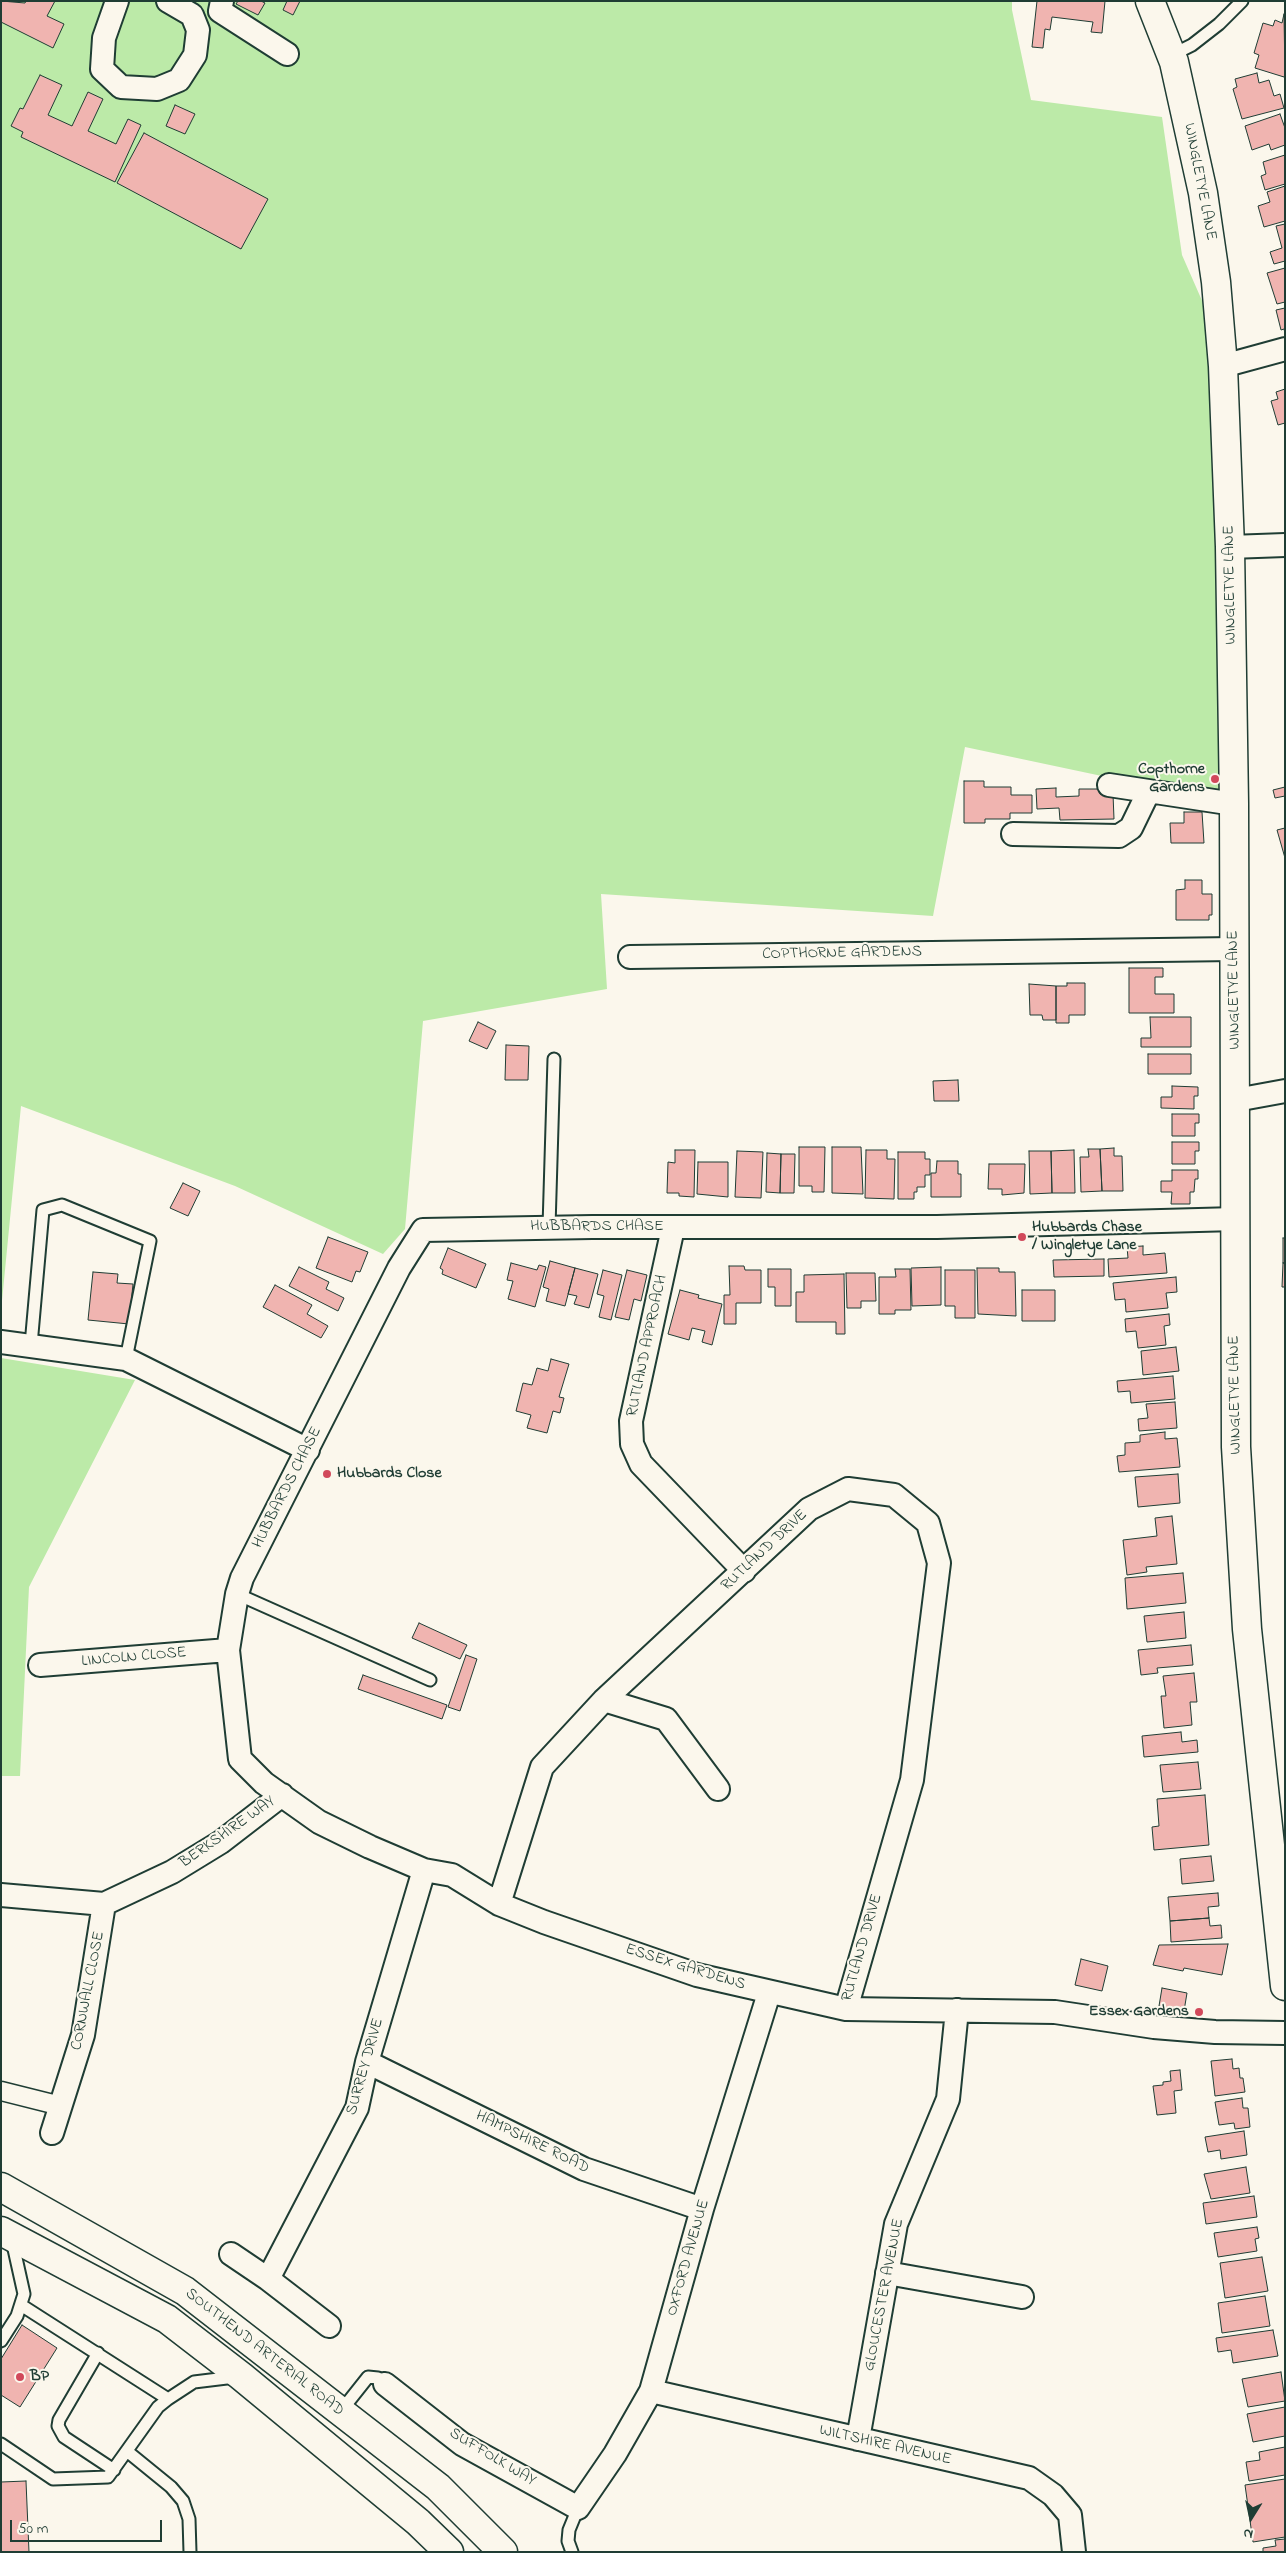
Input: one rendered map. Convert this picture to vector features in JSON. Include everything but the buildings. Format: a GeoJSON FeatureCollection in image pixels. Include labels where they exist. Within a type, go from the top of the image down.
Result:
{"type":"FeatureCollection","features":[{"type":"Feature","properties":{"kind":"main road","name":"WINGLETYE LANE"},"geometry":{"type":"LineString","coordinates":[[1150,1],[1172,55],[1203,193],[1216,282],[1223,366],[1230,547],[1234,804],[1236,1447],[1246,1610],[1285,1986]]}},
{"type":"Feature","properties":{"kind":"main road","name":"SOUTHEND ARTERIAL ROAD"},"geometry":{"type":"LineString","coordinates":[[1,2187],[185,2291],[438,2487],[503,2552]]}},
{"type":"Feature","properties":{"kind":"main road","name":"SOUTHEND ARTERIAL ROAD"},"geometry":{"type":"LineString","coordinates":[[6,2233],[167,2319],[242,2376],[418,2522],[449,2552]]}},
{"type":"Feature","properties":{"kind":"street"},"geometry":{"type":"LineString","coordinates":[[117,1],[104,38],[102,69],[121,86],[157,89],[179,80],[195,55],[198,30],[192,15],[168,1]]}},
{"type":"Feature","properties":{"kind":"street"},"geometry":{"type":"LineString","coordinates":[[222,1],[220,11],[287,54]]}},
{"type":"Feature","properties":{"kind":"street"},"geometry":{"type":"LineString","coordinates":[[1223,366],[1285,349]]}},
{"type":"Feature","properties":{"kind":"street"},"geometry":{"type":"LineString","coordinates":[[1230,547],[1285,545]]}},
{"type":"Feature","properties":{"kind":"street"},"geometry":{"type":"LineString","coordinates":[[1109,785],[1234,804]]}},
{"type":"Feature","properties":{"kind":"street"},"geometry":{"type":"LineString","coordinates":[[1013,834],[1119,836],[1131,828],[1148,792]]}},
{"type":"Feature","properties":{"kind":"street","name":"COPTHORNE GARDENS"},"geometry":{"type":"LineString","coordinates":[[630,957],[1234,949]]}},
{"type":"Feature","properties":{"kind":"street"},"geometry":{"type":"LineString","coordinates":[[1236,1100],[1285,1091]]}},
{"type":"Feature","properties":{"kind":"street","name":"HUBBARDS CHASE"},"geometry":{"type":"LineString","coordinates":[[228,1650],[237,1594],[262,1537],[308,1450],[399,1268],[423,1230],[549,1227],[946,1227],[1236,1219]]}},
{"type":"Feature","properties":{"kind":"street","name":"RUTLAND APPROACH"},"geometry":{"type":"LineString","coordinates":[[673,1228],[631,1421],[632,1444],[641,1464],[744,1571]]}},
{"type":"Feature","properties":{"kind":"street"},"geometry":{"type":"LineString","coordinates":[[1,1342],[117,1357],[308,1450]]}},
{"type":"Feature","properties":{"kind":"street","name":"RUTLAND DRIVE"},"geometry":{"type":"LineString","coordinates":[[499,1904],[542,1767],[604,1700],[809,1509],[848,1489],[894,1495],[928,1523],[939,1563],[912,1780],[846,2009]]}},
{"type":"Feature","properties":{"kind":"street","name":"ESSEX GARDENS"},"geometry":{"type":"LineString","coordinates":[[228,1650],[240,1758],[264,1783],[319,1822],[370,1848],[424,1870],[452,1875],[499,1904],[544,1922],[697,1975],[846,2009],[1055,2012],[1162,2028],[1215,2032],[1285,2033]]}},
{"type":"Feature","properties":{"kind":"street","name":"LINCOLN CLOSE"},"geometry":{"type":"LineString","coordinates":[[40,1666],[228,1650]]}},
{"type":"Feature","properties":{"kind":"street"},"geometry":{"type":"LineString","coordinates":[[604,1700],[666,1719],[718,1790]]}},
{"type":"Feature","properties":{"kind":"street","name":"BERKSHIRE WAY"},"geometry":{"type":"LineString","coordinates":[[104,1904],[172,1872],[221,1842],[282,1796]]}},
{"type":"Feature","properties":{"kind":"street","name":"SURREY DRIVE"},"geometry":{"type":"LineString","coordinates":[[268,2279],[357,2108],[367,2062],[424,1870]]}},
{"type":"Feature","properties":{"kind":"street"},"geometry":{"type":"LineString","coordinates":[[1,1895],[104,1904]]}},
{"type":"Feature","properties":{"kind":"street","name":"CORNWALL CLOSE"},"geometry":{"type":"LineString","coordinates":[[52,2133],[83,2036],[104,1904]]}},
{"type":"Feature","properties":{"kind":"street","name":"OXFORD AVENUE"},"geometry":{"type":"LineString","coordinates":[[578,2508],[616,2454],[651,2391],[702,2209],[770,1993]]}},
{"type":"Feature","properties":{"kind":"street","name":"GLOUCESTER AVENUE"},"geometry":{"type":"LineString","coordinates":[[858,2439],[896,2224],[948,2099],[957,2010]]}},
{"type":"Feature","properties":{"kind":"street","name":"HAMPSHIRE ROAD"},"geometry":{"type":"LineString","coordinates":[[367,2062],[584,2169],[702,2209]]}},
{"type":"Feature","properties":{"kind":"street"},"geometry":{"type":"LineString","coordinates":[[1,2091],[61,2106]]}},
{"type":"Feature","properties":{"kind":"street"},"geometry":{"type":"LineString","coordinates":[[231,2254],[268,2279],[329,2326]]}},
{"type":"Feature","properties":{"kind":"street"},"geometry":{"type":"LineString","coordinates":[[887,2273],[1022,2297]]}},
{"type":"Feature","properties":{"kind":"street","name":"SUFFOLK WAY"},"geometry":{"type":"LineString","coordinates":[[385,2384],[462,2444],[578,2508]]}},
{"type":"Feature","properties":{"kind":"street","name":"WILTSHIRE AVENUE"},"geometry":{"type":"LineString","coordinates":[[651,2391],[1028,2478],[1053,2495],[1070,2516],[1074,2552]]}},
{"type":"Feature","properties":{"kind":"lane"},"geometry":{"type":"LineString","coordinates":[[1172,55],[1192,45],[1219,24],[1242,1]]}},
{"type":"Feature","properties":{"kind":"lane"},"geometry":{"type":"LineString","coordinates":[[549,1227],[554,1059]]}},
{"type":"Feature","properties":{"kind":"lane"},"geometry":{"type":"LineString","coordinates":[[31,1345],[43,1210],[62,1205],[150,1241],[117,1357]]}},
{"type":"Feature","properties":{"kind":"lane"},"geometry":{"type":"LineString","coordinates":[[237,1594],[430,1680]]}},
{"type":"Feature","properties":{"kind":"lane"},"geometry":{"type":"LineString","coordinates":[[1,2342],[17,2316],[24,2294],[6,2233]]}},
{"type":"Feature","properties":{"kind":"lane"},"geometry":{"type":"LineString","coordinates":[[20,2304],[168,2399]]}},
{"type":"Feature","properties":{"kind":"lane"},"geometry":{"type":"LineString","coordinates":[[98,2353],[59,2420],[58,2426],[64,2437],[114,2470]]}},
{"type":"Feature","properties":{"kind":"lane"},"geometry":{"type":"LineString","coordinates":[[1,2444],[54,2479],[108,2477],[128,2452],[158,2407],[168,2399],[194,2382],[242,2376]]}},
{"type":"Feature","properties":{"kind":"lane"},"geometry":{"type":"LineString","coordinates":[[340,2411],[368,2377],[378,2378],[385,2384]]}},
{"type":"Feature","properties":{"kind":"lane"},"geometry":{"type":"LineString","coordinates":[[128,2452],[171,2487],[183,2501],[189,2519],[190,2552]]}},
{"type":"Feature","properties":{"kind":"lane"},"geometry":{"type":"LineString","coordinates":[[572,2552],[568,2541],[569,2530],[578,2508]]}},
{"type":"Feature","properties":{"kind":"green space"},"geometry":{"type":"Polygon","coordinates":[[[1,1],[1012,1],[1012,10],[1031,100],[1162,117],[1182,255],[1221,344],[1234,804],[965,747],[933,916],[601,894],[607,989],[423,1021],[405,1229],[383,1254],[235,1186],[21,1106],[1,1311],[1,1]]]}},
{"type":"Feature","properties":{"kind":"green space"},"geometry":{"type":"Polygon","coordinates":[[[1,1358],[135,1380],[29,1587],[20,1776],[1,1776],[1,1358]]]}},
{"type":"Feature","properties":{"kind":"place","name":"Copthorne Gardens"},"geometry":{"type":"Point","coordinates":[1215,779]}},
{"type":"Feature","properties":{"kind":"place","name":"Hubbards Chase / Wingletye Lane"},"geometry":{"type":"Point","coordinates":[1022,1237]}},
{"type":"Feature","properties":{"kind":"place","name":"Hubbards Close"},"geometry":{"type":"Point","coordinates":[327,1474]}},
{"type":"Feature","properties":{"kind":"place","name":"Essex Gardens"},"geometry":{"type":"Point","coordinates":[1199,2012]}},
{"type":"Feature","properties":{"kind":"place","name":"BP"},"geometry":{"type":"Point","coordinates":[20,2377]}}]}
